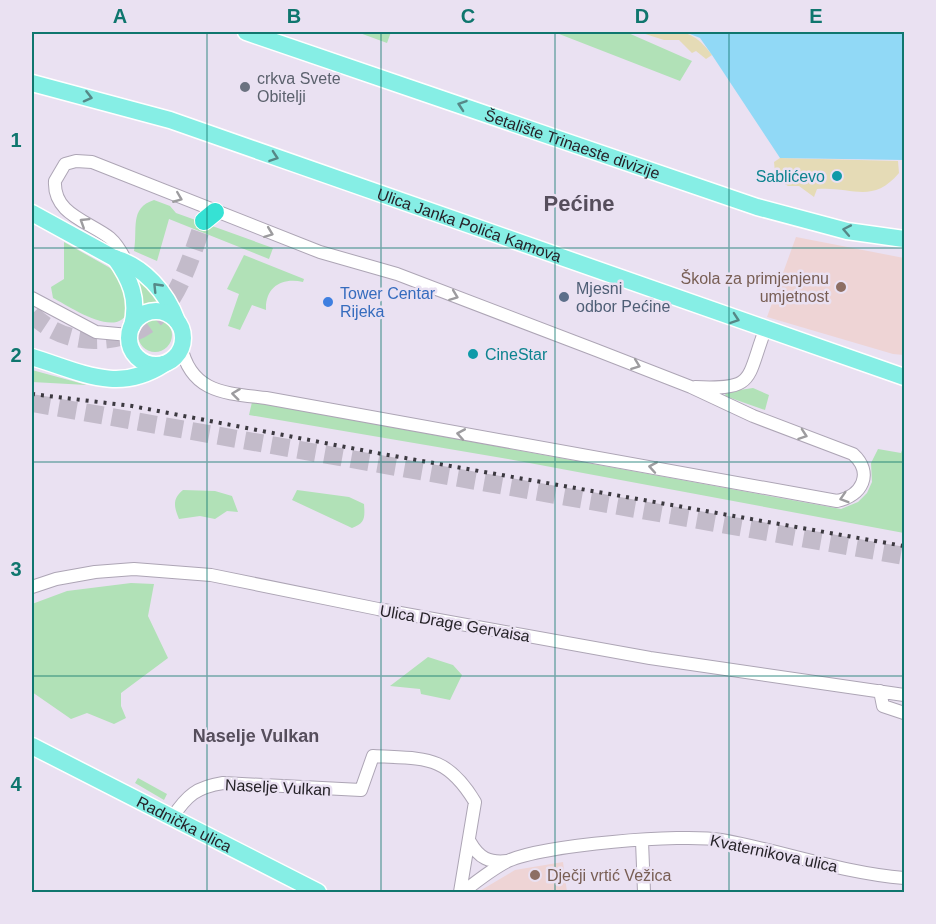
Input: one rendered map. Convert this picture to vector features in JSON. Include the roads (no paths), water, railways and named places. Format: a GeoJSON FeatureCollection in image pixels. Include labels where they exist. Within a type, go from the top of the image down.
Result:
{"type":"FeatureCollection","features":[{"type":"Feature","properties":{"kind":"main road","name":"Šetalište Trinaeste divizije"},"geometry":{"type":"LineString","coordinates":[[246,32],[757,207],[847,231],[904,239]]}},
{"type":"Feature","properties":{"kind":"main road","name":"Ulica Janka Polića Kamova"},"geometry":{"type":"LineString","coordinates":[[32,83],[170,120],[904,377]]}},
{"type":"Feature","properties":{"kind":"main road"},"geometry":{"type":"LineString","coordinates":[[32,213],[120,259],[165,296],[182,329],[182,346],[172,359],[135,379],[112,379],[32,357]]}},
{"type":"Feature","properties":{"kind":"main road"},"geometry":{"type":"LineString","coordinates":[[112,379],[126,370],[130,364],[130,336],[135,314],[133,292],[120,259]]}},
{"type":"Feature","properties":{"kind":"main road"},"geometry":{"type":"LineString","coordinates":[[130,336],[144,313],[153,311],[170,315],[177,321]]}},
{"type":"Feature","properties":{"kind":"main road"},"geometry":{"type":"LineString","coordinates":[[130,336],[141,360],[149,364],[165,363]]}},
{"type":"Feature","properties":{"kind":"main road","name":"Radnička ulica"},"geometry":{"type":"LineString","coordinates":[[32,748],[51,755],[318,892]]}},
{"type":"Feature","properties":{"kind":"street"},"geometry":{"type":"LineString","coordinates":[[120,259],[110,238],[68,212],[57,198],[55,181],[65,164],[76,161],[92,162],[209,217],[397,274],[691,387],[753,416],[853,454],[863,466],[863,484],[848,499],[837,501],[266,398],[226,393],[207,387],[195,378],[187,367],[182,346]]}},
{"type":"Feature","properties":{"kind":"street"},"geometry":{"type":"LineString","coordinates":[[32,298],[96,332],[130,336]]}},
{"type":"Feature","properties":{"kind":"street"},"geometry":{"type":"LineString","coordinates":[[691,387],[733,385],[750,376],[765,330]]}},
{"type":"Feature","properties":{"kind":"street","name":"Ulica Drage Gervaisa"},"geometry":{"type":"LineString","coordinates":[[32,588],[56,579],[95,572],[134,569],[211,576],[661,660],[904,695]]}},
{"type":"Feature","properties":{"kind":"street"},"geometry":{"type":"LineString","coordinates":[[880,691],[883,706],[904,713]]}},
{"type":"Feature","properties":{"kind":"street","name":"Naselje Vulkan"},"geometry":{"type":"LineString","coordinates":[[172,818],[183,802],[201,787],[223,783],[361,790],[374,756]]}},
{"type":"Feature","properties":{"kind":"street","name":"Kvaternikova ulica"},"geometry":{"type":"LineString","coordinates":[[374,756],[435,761],[448,768],[475,802],[462,892]]}},
{"type":"Feature","properties":{"kind":"street","name":"Kvaternikova ulica"},"geometry":{"type":"LineString","coordinates":[[462,892],[508,861],[574,846],[698,837],[719,839],[868,874],[904,878]]}},
{"type":"Feature","properties":{"kind":"street"},"geometry":{"type":"LineString","coordinates":[[642,841],[644,892]]}},
{"type":"Feature","properties":{"kind":"street"},"geometry":{"type":"LineString","coordinates":[[469,846],[489,861],[508,861]]}},
{"type":"Feature","properties":{"kind":"street"},"geometry":{"type":"LineString","coordinates":[[469,846],[477,864],[494,870]]}},
{"type":"Feature","properties":{"kind":"water"},"geometry":{"type":"Polygon","coordinates":[[[685,32],[904,32],[904,160],[780,158],[700,38],[685,32]]]}},
{"type":"Feature","properties":{"kind":"tunnel"},"geometry":{"type":"LineString","coordinates":[[32,314],[53,330],[85,340],[119,337],[140,330],[156,318],[180,284],[204,221]]}},
{"type":"Feature","properties":{"kind":"tunnel"},"geometry":{"type":"LineString","coordinates":[[32,403],[904,556]]}},
{"type":"Feature","properties":{"kind":"railway"},"geometry":{"type":"LineString","coordinates":[[32,394],[132,406],[377,453],[904,546]]}},
{"type":"Feature","properties":{"kind":"place","name":"crkva Svete Obitelji"},"geometry":{"type":"Point","coordinates":[245,87]}},
{"type":"Feature","properties":{"kind":"place","name":"Sablićevo"},"geometry":{"type":"Point","coordinates":[837,176]}},
{"type":"Feature","properties":{"kind":"place","name":"Škola za primjenjenu umjetnost"},"geometry":{"type":"Point","coordinates":[841,287]}},
{"type":"Feature","properties":{"kind":"place","name":"Mjesni odbor Pećine"},"geometry":{"type":"Point","coordinates":[564,297]}},
{"type":"Feature","properties":{"kind":"place","name":"Tower Centar Rijeka"},"geometry":{"type":"Point","coordinates":[328,302]}},
{"type":"Feature","properties":{"kind":"place","name":"CineStar"},"geometry":{"type":"Point","coordinates":[473,354]}},
{"type":"Feature","properties":{"kind":"place","name":"Dječji vrtić Vežica"},"geometry":{"type":"Point","coordinates":[535,875]}},
{"type":"Feature","properties":{"kind":"district","name":"Pećine"},"geometry":{"type":"Point","coordinates":[579,203]}},
{"type":"Feature","properties":{"kind":"district","name":"Naselje Vulkan"},"geometry":{"type":"Point","coordinates":[256,736]}}]}
